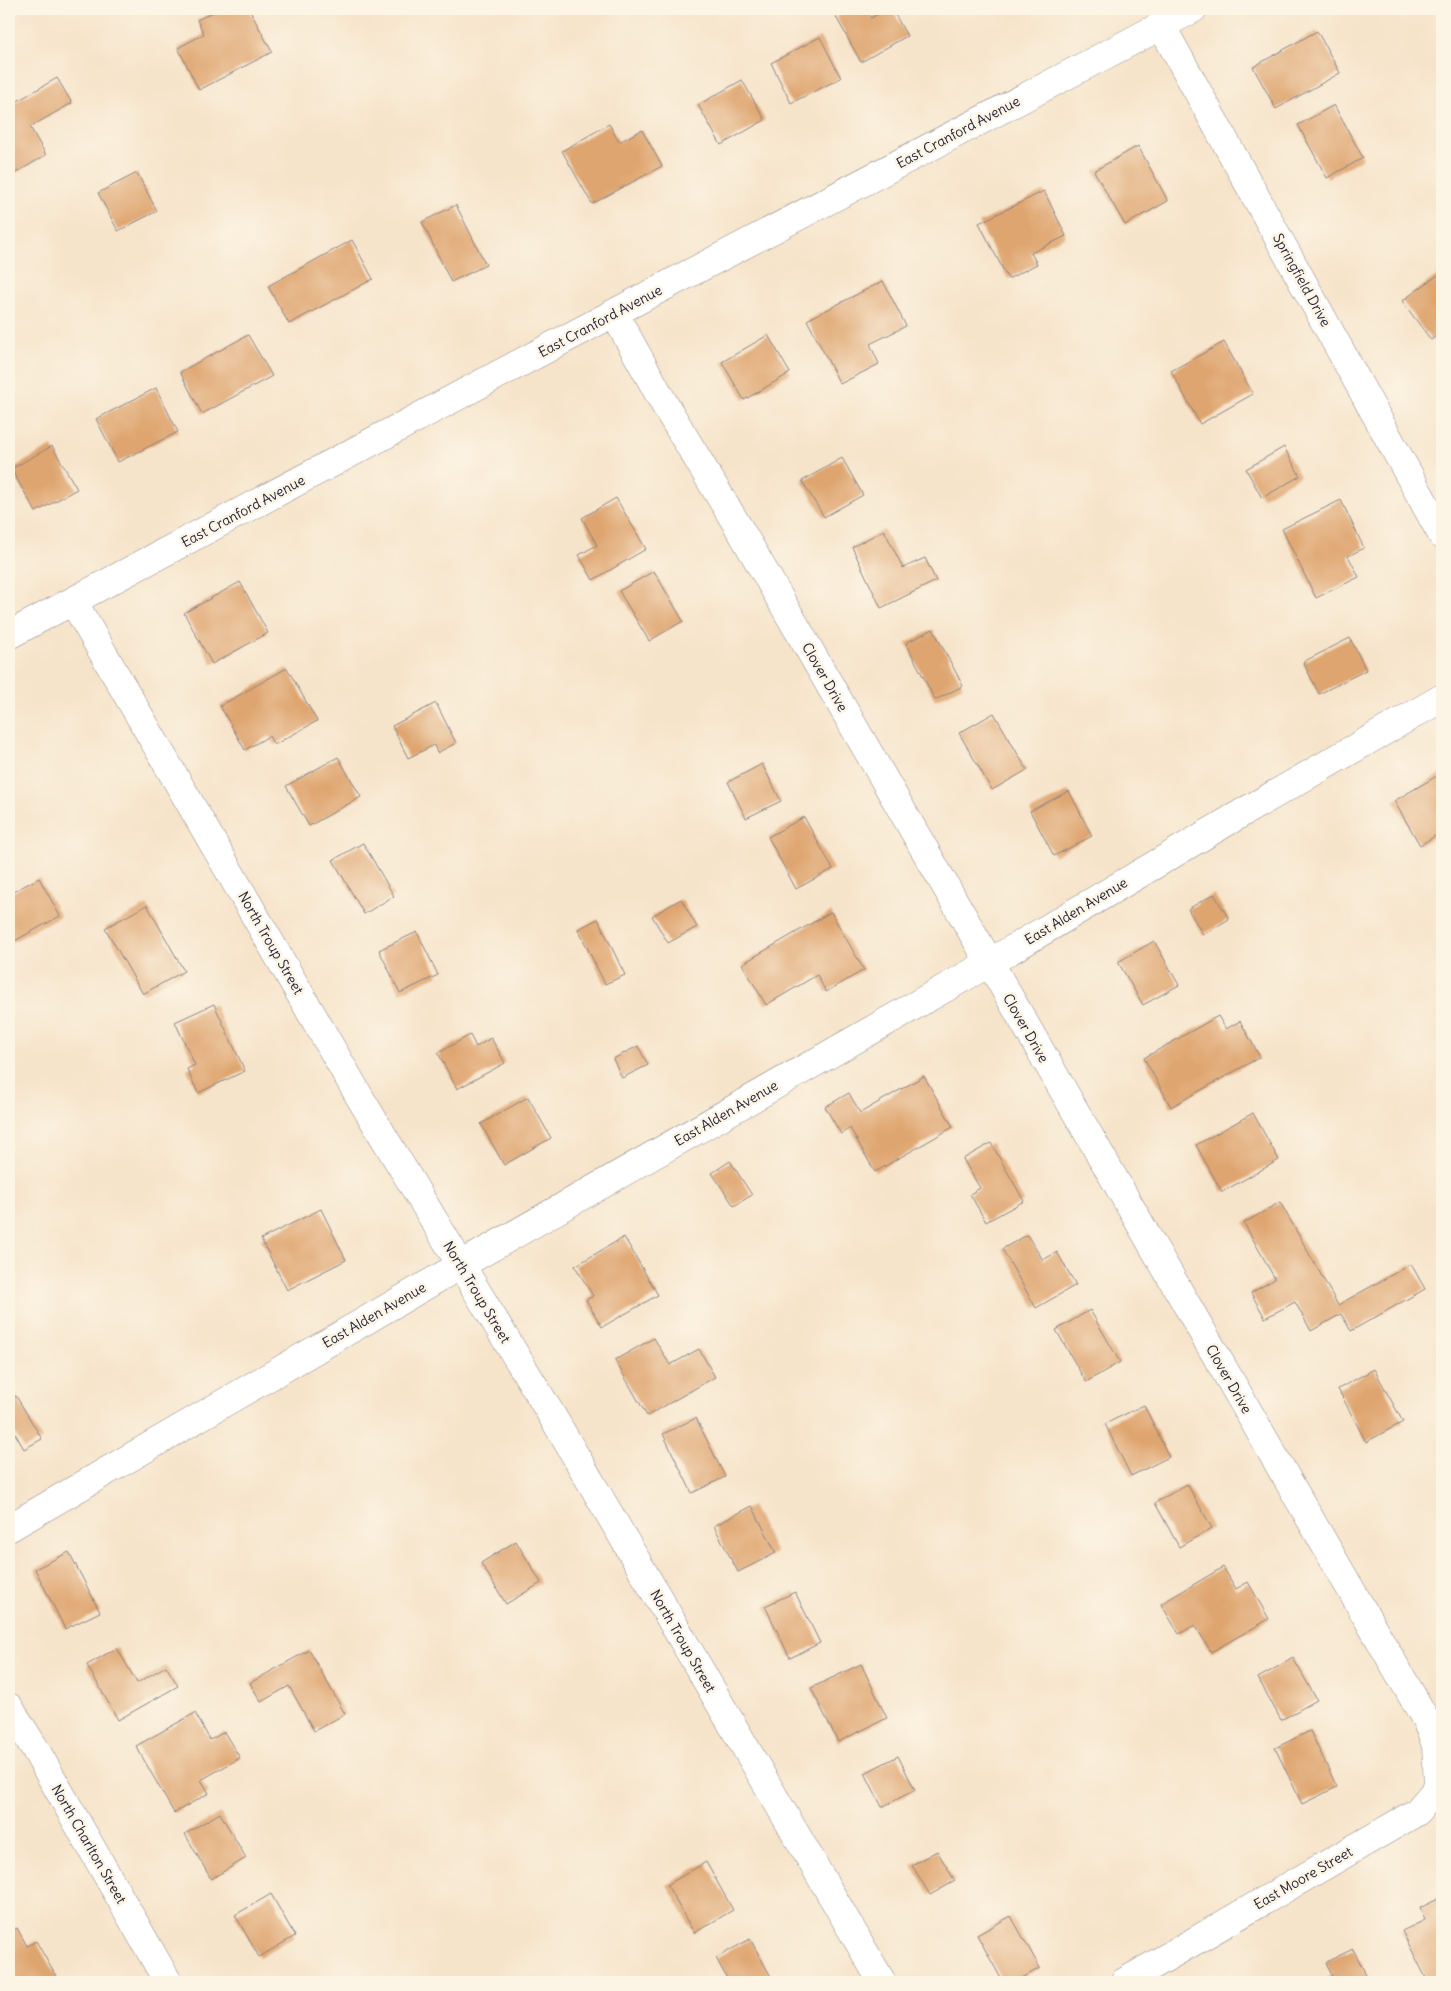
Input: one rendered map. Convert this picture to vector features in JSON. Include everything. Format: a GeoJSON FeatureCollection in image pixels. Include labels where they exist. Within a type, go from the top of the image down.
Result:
{"type":"FeatureCollection","features":[{"type":"Feature","properties":{"kind":"street","name":"East Cranford Avenue"},"geometry":{"type":"LineString","coordinates":[[9,635],[614,313],[1193,9]]}},
{"type":"Feature","properties":{"kind":"street","name":"Springfield Drive"},"geometry":{"type":"LineString","coordinates":[[1161,25],[1442,535]]}},
{"type":"Feature","properties":{"kind":"street","name":"Clover Drive"},"geometry":{"type":"LineString","coordinates":[[614,313],[665,405],[745,538],[1421,1712],[1436,1745]]}},
{"type":"Feature","properties":{"kind":"street","name":"North Troup Street"},"geometry":{"type":"LineString","coordinates":[[74,601],[362,1102],[554,1419],[882,1982]]}},
{"type":"Feature","properties":{"kind":"street","name":"East Alden Avenue"},"geometry":{"type":"LineString","coordinates":[[9,1528],[461,1265],[989,963],[1442,698]]}},
{"type":"Feature","properties":{"kind":"street","name":"North Charlton Street"},"geometry":{"type":"LineString","coordinates":[[9,1707],[34,1746],[168,1982]]}},
{"type":"Feature","properties":{"kind":"street","name":"East Moore Street"},"geometry":{"type":"LineString","coordinates":[[1124,1982],[1417,1812],[1438,1786],[1436,1745]]}},
{"type":"Feature","properties":{"kind":"building"},"geometry":{"type":"Polygon","coordinates":[[[219,9],[249,9],[272,52],[199,90],[178,48],[204,34],[197,20],[219,9]]]}},
{"type":"Feature","properties":{"kind":"building"},"geometry":{"type":"Polygon","coordinates":[[[850,9],[866,9],[871,18],[886,9],[892,9],[907,36],[861,62],[836,17],[850,9]]]}},
{"type":"Feature","properties":{"kind":"building"},"geometry":{"type":"Polygon","coordinates":[[[1317,31],[1340,73],[1276,109],[1253,67],[1317,31]]]}},
{"type":"Feature","properties":{"kind":"building"},"geometry":{"type":"Polygon","coordinates":[[[820,37],[841,78],[791,103],[771,63],[820,37]]]}},
{"type":"Feature","properties":{"kind":"building"},"geometry":{"type":"Polygon","coordinates":[[[57,78],[72,103],[30,127],[46,155],[9,177],[9,106],[57,78]]]}},
{"type":"Feature","properties":{"kind":"building"},"geometry":{"type":"Polygon","coordinates":[[[742,80],[765,120],[721,145],[698,105],[742,80]]]}},
{"type":"Feature","properties":{"kind":"building"},"geometry":{"type":"Polygon","coordinates":[[[1334,105],[1363,158],[1327,178],[1298,125],[1334,105]]]}},
{"type":"Feature","properties":{"kind":"building"},"geometry":{"type":"Polygon","coordinates":[[[609,124],[619,142],[642,130],[662,166],[592,204],[562,151],[609,124]]]}},
{"type":"Feature","properties":{"kind":"building"},"geometry":{"type":"Polygon","coordinates":[[[1138,146],[1168,201],[1125,225],[1094,171],[1138,146]]]}},
{"type":"Feature","properties":{"kind":"building"},"geometry":{"type":"Polygon","coordinates":[[[137,173],[157,211],[118,231],[98,193],[137,173]]]}},
{"type":"Feature","properties":{"kind":"building"},"geometry":{"type":"Polygon","coordinates":[[[1044,191],[1066,236],[1031,253],[1037,264],[1008,279],[979,223],[1044,191]]]}},
{"type":"Feature","properties":{"kind":"building"},"geometry":{"type":"Polygon","coordinates":[[[456,205],[486,265],[451,282],[422,222],[456,205]]]}},
{"type":"Feature","properties":{"kind":"building"},"geometry":{"type":"Polygon","coordinates":[[[352,240],[373,279],[289,324],[268,286],[352,240]]]}},
{"type":"Feature","properties":{"kind":"building"},"geometry":{"type":"Polygon","coordinates":[[[1442,272],[1442,332],[1431,340],[1402,301],[1442,272]]]}},
{"type":"Feature","properties":{"kind":"building"},"geometry":{"type":"Polygon","coordinates":[[[883,281],[906,326],[870,344],[879,364],[840,384],[807,320],[883,281]]]}},
{"type":"Feature","properties":{"kind":"building"},"geometry":{"type":"Polygon","coordinates":[[[248,335],[272,376],[202,414],[180,372],[248,335]]]}},
{"type":"Feature","properties":{"kind":"building"},"geometry":{"type":"Polygon","coordinates":[[[768,335],[790,373],[744,400],[722,362],[768,335]]]}},
{"type":"Feature","properties":{"kind":"building"},"geometry":{"type":"Polygon","coordinates":[[[1224,342],[1253,394],[1200,424],[1171,371],[1224,342]]]}},
{"type":"Feature","properties":{"kind":"building"},"geometry":{"type":"Polygon","coordinates":[[[156,388],[178,432],[118,462],[96,419],[156,388]]]}},
{"type":"Feature","properties":{"kind":"building"},"geometry":{"type":"Polygon","coordinates":[[[52,446],[77,489],[36,512],[11,469],[52,446]]]}},
{"type":"Feature","properties":{"kind":"building"},"geometry":{"type":"Polygon","coordinates":[[[1284,447],[1300,476],[1262,498],[1246,469],[1284,447]]]}},
{"type":"Feature","properties":{"kind":"building"},"geometry":{"type":"Polygon","coordinates":[[[842,458],[863,495],[824,517],[802,481],[842,458]]]}},
{"type":"Feature","properties":{"kind":"building"},"geometry":{"type":"Polygon","coordinates":[[[616,498],[646,549],[593,580],[579,555],[597,545],[582,518],[616,498]]]}},
{"type":"Feature","properties":{"kind":"building"},"geometry":{"type":"Polygon","coordinates":[[[1341,500],[1364,548],[1348,556],[1359,577],[1316,598],[1282,529],[1341,500]]]}},
{"type":"Feature","properties":{"kind":"building"},"geometry":{"type":"Polygon","coordinates":[[[884,530],[903,568],[925,558],[936,581],[881,608],[852,547],[884,530]]]}},
{"type":"Feature","properties":{"kind":"building"},"geometry":{"type":"Polygon","coordinates":[[[654,571],[683,621],[649,641],[619,591],[654,571]]]}},
{"type":"Feature","properties":{"kind":"building"},"geometry":{"type":"Polygon","coordinates":[[[240,582],[268,633],[212,664],[184,613],[240,582]]]}},
{"type":"Feature","properties":{"kind":"building"},"geometry":{"type":"Polygon","coordinates":[[[933,629],[963,686],[935,700],[906,643],[933,629]]]}},
{"type":"Feature","properties":{"kind":"building"},"geometry":{"type":"Polygon","coordinates":[[[1350,638],[1366,670],[1319,694],[1303,662],[1350,638]]]}},
{"type":"Feature","properties":{"kind":"building"},"geometry":{"type":"Polygon","coordinates":[[[287,668],[317,721],[274,745],[269,736],[245,750],[220,706],[287,668]]]}},
{"type":"Feature","properties":{"kind":"building"},"geometry":{"type":"Polygon","coordinates":[[[436,703],[456,743],[437,753],[434,745],[408,758],[392,726],[436,703]]]}},
{"type":"Feature","properties":{"kind":"building"},"geometry":{"type":"Polygon","coordinates":[[[994,713],[1027,770],[992,790],[959,733],[994,713]]]}},
{"type":"Feature","properties":{"kind":"building"},"geometry":{"type":"Polygon","coordinates":[[[338,757],[361,797],[309,826],[286,786],[338,757]]]}},
{"type":"Feature","properties":{"kind":"building"},"geometry":{"type":"Polygon","coordinates":[[[762,764],[781,801],[746,818],[728,782],[762,764]]]}},
{"type":"Feature","properties":{"kind":"building"},"geometry":{"type":"Polygon","coordinates":[[[1442,773],[1442,832],[1420,845],[1394,801],[1442,773]]]}},
{"type":"Feature","properties":{"kind":"building"},"geometry":{"type":"Polygon","coordinates":[[[1069,791],[1092,836],[1054,856],[1030,811],[1069,791]]]}},
{"type":"Feature","properties":{"kind":"building"},"geometry":{"type":"Polygon","coordinates":[[[804,817],[833,869],[796,889],[768,837],[804,817]]]}},
{"type":"Feature","properties":{"kind":"building"},"geometry":{"type":"Polygon","coordinates":[[[363,843],[394,896],[364,914],[333,860],[363,843]]]}},
{"type":"Feature","properties":{"kind":"building"},"geometry":{"type":"Polygon","coordinates":[[[39,878],[60,916],[9,944],[9,894],[39,878]]]}},
{"type":"Feature","properties":{"kind":"building"},"geometry":{"type":"Polygon","coordinates":[[[1214,894],[1229,919],[1203,935],[1188,909],[1214,894]]]}},
{"type":"Feature","properties":{"kind":"building"},"geometry":{"type":"Polygon","coordinates":[[[681,899],[697,927],[668,943],[652,916],[681,899]]]}},
{"type":"Feature","properties":{"kind":"building"},"geometry":{"type":"Polygon","coordinates":[[[147,905],[184,971],[143,994],[105,928],[147,905]]]}},
{"type":"Feature","properties":{"kind":"building"},"geometry":{"type":"Polygon","coordinates":[[[831,912],[864,970],[826,992],[817,975],[766,1005],[742,964],[831,912]]]}},
{"type":"Feature","properties":{"kind":"building"},"geometry":{"type":"Polygon","coordinates":[[[598,919],[625,975],[605,984],[578,929],[598,919]]]}},
{"type":"Feature","properties":{"kind":"building"},"geometry":{"type":"Polygon","coordinates":[[[417,932],[438,975],[400,993],[379,950],[417,932]]]}},
{"type":"Feature","properties":{"kind":"building"},"geometry":{"type":"Polygon","coordinates":[[[1154,941],[1179,985],[1143,1005],[1118,962],[1154,941]]]}},
{"type":"Feature","properties":{"kind":"building"},"geometry":{"type":"Polygon","coordinates":[[[214,1004],[245,1071],[198,1093],[187,1069],[195,1065],[175,1022],[214,1004]]]}},
{"type":"Feature","properties":{"kind":"building"},"geometry":{"type":"Polygon","coordinates":[[[1218,1016],[1226,1029],[1240,1021],[1260,1057],[1171,1107],[1144,1058],[1218,1016]]]}},
{"type":"Feature","properties":{"kind":"building"},"geometry":{"type":"Polygon","coordinates":[[[470,1035],[476,1047],[491,1038],[505,1063],[457,1089],[438,1053],[470,1035]]]}},
{"type":"Feature","properties":{"kind":"building"},"geometry":{"type":"Polygon","coordinates":[[[638,1046],[648,1065],[622,1078],[613,1059],[638,1046]]]}},
{"type":"Feature","properties":{"kind":"building"},"geometry":{"type":"Polygon","coordinates":[[[924,1076],[953,1127],[875,1172],[850,1128],[841,1134],[825,1107],[849,1093],[860,1113],[924,1076]]]}},
{"type":"Feature","properties":{"kind":"building"},"geometry":{"type":"Polygon","coordinates":[[[528,1097],[551,1138],[504,1165],[481,1124],[528,1097]]]}},
{"type":"Feature","properties":{"kind":"building"},"geometry":{"type":"Polygon","coordinates":[[[1253,1113],[1279,1160],[1222,1192],[1196,1145],[1253,1113]]]}},
{"type":"Feature","properties":{"kind":"building"},"geometry":{"type":"Polygon","coordinates":[[[991,1143],[1024,1201],[986,1222],[970,1194],[980,1188],[963,1159],[991,1143]]]}},
{"type":"Feature","properties":{"kind":"building"},"geometry":{"type":"Polygon","coordinates":[[[730,1161],[752,1195],[734,1206],[712,1173],[730,1161]]]}},
{"type":"Feature","properties":{"kind":"building"},"geometry":{"type":"Polygon","coordinates":[[[1280,1202],[1338,1305],[1411,1264],[1425,1289],[1351,1331],[1341,1314],[1311,1331],[1295,1302],[1265,1318],[1251,1293],[1275,1279],[1244,1223],[1280,1202]]]}},
{"type":"Feature","properties":{"kind":"building"},"geometry":{"type":"Polygon","coordinates":[[[321,1209],[346,1260],[287,1290],[261,1239],[321,1209]]]}},
{"type":"Feature","properties":{"kind":"building"},"geometry":{"type":"Polygon","coordinates":[[[1027,1235],[1043,1260],[1057,1252],[1076,1285],[1036,1308],[1002,1249],[1027,1235]]]}},
{"type":"Feature","properties":{"kind":"building"},"geometry":{"type":"Polygon","coordinates":[[[624,1237],[658,1295],[602,1327],[586,1300],[593,1296],[575,1266],[624,1237]]]}},
{"type":"Feature","properties":{"kind":"building"},"geometry":{"type":"Polygon","coordinates":[[[1090,1310],[1120,1362],[1086,1382],[1056,1330],[1090,1310]]]}},
{"type":"Feature","properties":{"kind":"building"},"geometry":{"type":"Polygon","coordinates":[[[654,1338],[670,1365],[699,1349],[715,1377],[647,1416],[615,1360],[654,1338]]]}},
{"type":"Feature","properties":{"kind":"building"},"geometry":{"type":"Polygon","coordinates":[[[1374,1369],[1403,1422],[1366,1442],[1338,1389],[1374,1369]]]}},
{"type":"Feature","properties":{"kind":"building"},"geometry":{"type":"Polygon","coordinates":[[[16,1396],[42,1439],[24,1449],[9,1423],[9,1401],[16,1396]]]}},
{"type":"Feature","properties":{"kind":"building"},"geometry":{"type":"Polygon","coordinates":[[[1144,1405],[1169,1457],[1131,1476],[1105,1424],[1144,1405]]]}},
{"type":"Feature","properties":{"kind":"building"},"geometry":{"type":"Polygon","coordinates":[[[696,1418],[725,1477],[692,1493],[663,1434],[696,1418]]]}},
{"type":"Feature","properties":{"kind":"building"},"geometry":{"type":"Polygon","coordinates":[[[1187,1484],[1212,1528],[1179,1547],[1155,1503],[1187,1484]]]}},
{"type":"Feature","properties":{"kind":"building"},"geometry":{"type":"Polygon","coordinates":[[[752,1506],[776,1553],[738,1572],[714,1526],[752,1506]]]}},
{"type":"Feature","properties":{"kind":"building"},"geometry":{"type":"Polygon","coordinates":[[[516,1541],[541,1583],[506,1604],[481,1563],[516,1541]]]}},
{"type":"Feature","properties":{"kind":"building"},"geometry":{"type":"Polygon","coordinates":[[[69,1552],[100,1612],[65,1629],[35,1569],[69,1552]]]}},
{"type":"Feature","properties":{"kind":"building"},"geometry":{"type":"Polygon","coordinates":[[[1223,1567],[1236,1589],[1248,1582],[1269,1619],[1211,1652],[1195,1625],[1179,1634],[1161,1604],[1223,1567]]]}},
{"type":"Feature","properties":{"kind":"building"},"geometry":{"type":"Polygon","coordinates":[[[795,1592],[820,1643],[790,1658],[765,1606],[795,1592]]]}},
{"type":"Feature","properties":{"kind":"building"},"geometry":{"type":"Polygon","coordinates":[[[117,1648],[137,1683],[166,1666],[178,1686],[118,1720],[87,1665],[117,1648]]]}},
{"type":"Feature","properties":{"kind":"building"},"geometry":{"type":"Polygon","coordinates":[[[309,1650],[345,1714],[314,1731],[289,1686],[261,1702],[250,1683],[309,1650]]]}},
{"type":"Feature","properties":{"kind":"building"},"geometry":{"type":"Polygon","coordinates":[[[1293,1658],[1317,1700],[1281,1720],[1258,1678],[1293,1658]]]}},
{"type":"Feature","properties":{"kind":"building"},"geometry":{"type":"Polygon","coordinates":[[[861,1664],[887,1718],[838,1742],[811,1688],[861,1664]]]}},
{"type":"Feature","properties":{"kind":"building"},"geometry":{"type":"Polygon","coordinates":[[[195,1713],[210,1740],[224,1732],[240,1758],[201,1780],[209,1793],[174,1813],[136,1746],[195,1713]]]}},
{"type":"Feature","properties":{"kind":"building"},"geometry":{"type":"Polygon","coordinates":[[[1310,1731],[1337,1787],[1302,1804],[1275,1748],[1310,1731]]]}},
{"type":"Feature","properties":{"kind":"building"},"geometry":{"type":"Polygon","coordinates":[[[898,1756],[915,1790],[882,1807],[865,1773],[898,1756]]]}},
{"type":"Feature","properties":{"kind":"building"},"geometry":{"type":"Polygon","coordinates":[[[220,1813],[246,1858],[211,1879],[185,1834],[220,1813]]]}},
{"type":"Feature","properties":{"kind":"building"},"geometry":{"type":"Polygon","coordinates":[[[937,1851],[955,1881],[930,1895],[912,1865],[937,1851]]]}},
{"type":"Feature","properties":{"kind":"building"},"geometry":{"type":"Polygon","coordinates":[[[706,1862],[733,1910],[694,1933],[667,1885],[706,1862]]]}},
{"type":"Feature","properties":{"kind":"building"},"geometry":{"type":"Polygon","coordinates":[[[271,1894],[295,1936],[259,1957],[235,1915],[271,1894]]]}},
{"type":"Feature","properties":{"kind":"building"},"geometry":{"type":"Polygon","coordinates":[[[1442,1897],[1442,1982],[1428,1982],[1402,1931],[1425,1920],[1420,1908],[1442,1897]]]}},
{"type":"Feature","properties":{"kind":"building"},"geometry":{"type":"Polygon","coordinates":[[[1011,1916],[1040,1968],[1015,1982],[1003,1982],[977,1935],[1011,1916]]]}},
{"type":"Feature","properties":{"kind":"building"},"geometry":{"type":"Polygon","coordinates":[[[17,1928],[27,1946],[36,1941],[57,1978],[49,1982],[9,1982],[9,1932],[17,1928]]]}},
{"type":"Feature","properties":{"kind":"building"},"geometry":{"type":"Polygon","coordinates":[[[750,1939],[774,1982],[729,1982],[716,1958],[750,1939]]]}},
{"type":"Feature","properties":{"kind":"building"},"geometry":{"type":"Polygon","coordinates":[[[1353,1949],[1370,1982],[1320,1982],[1332,1976],[1326,1962],[1353,1949]]]}}]}
